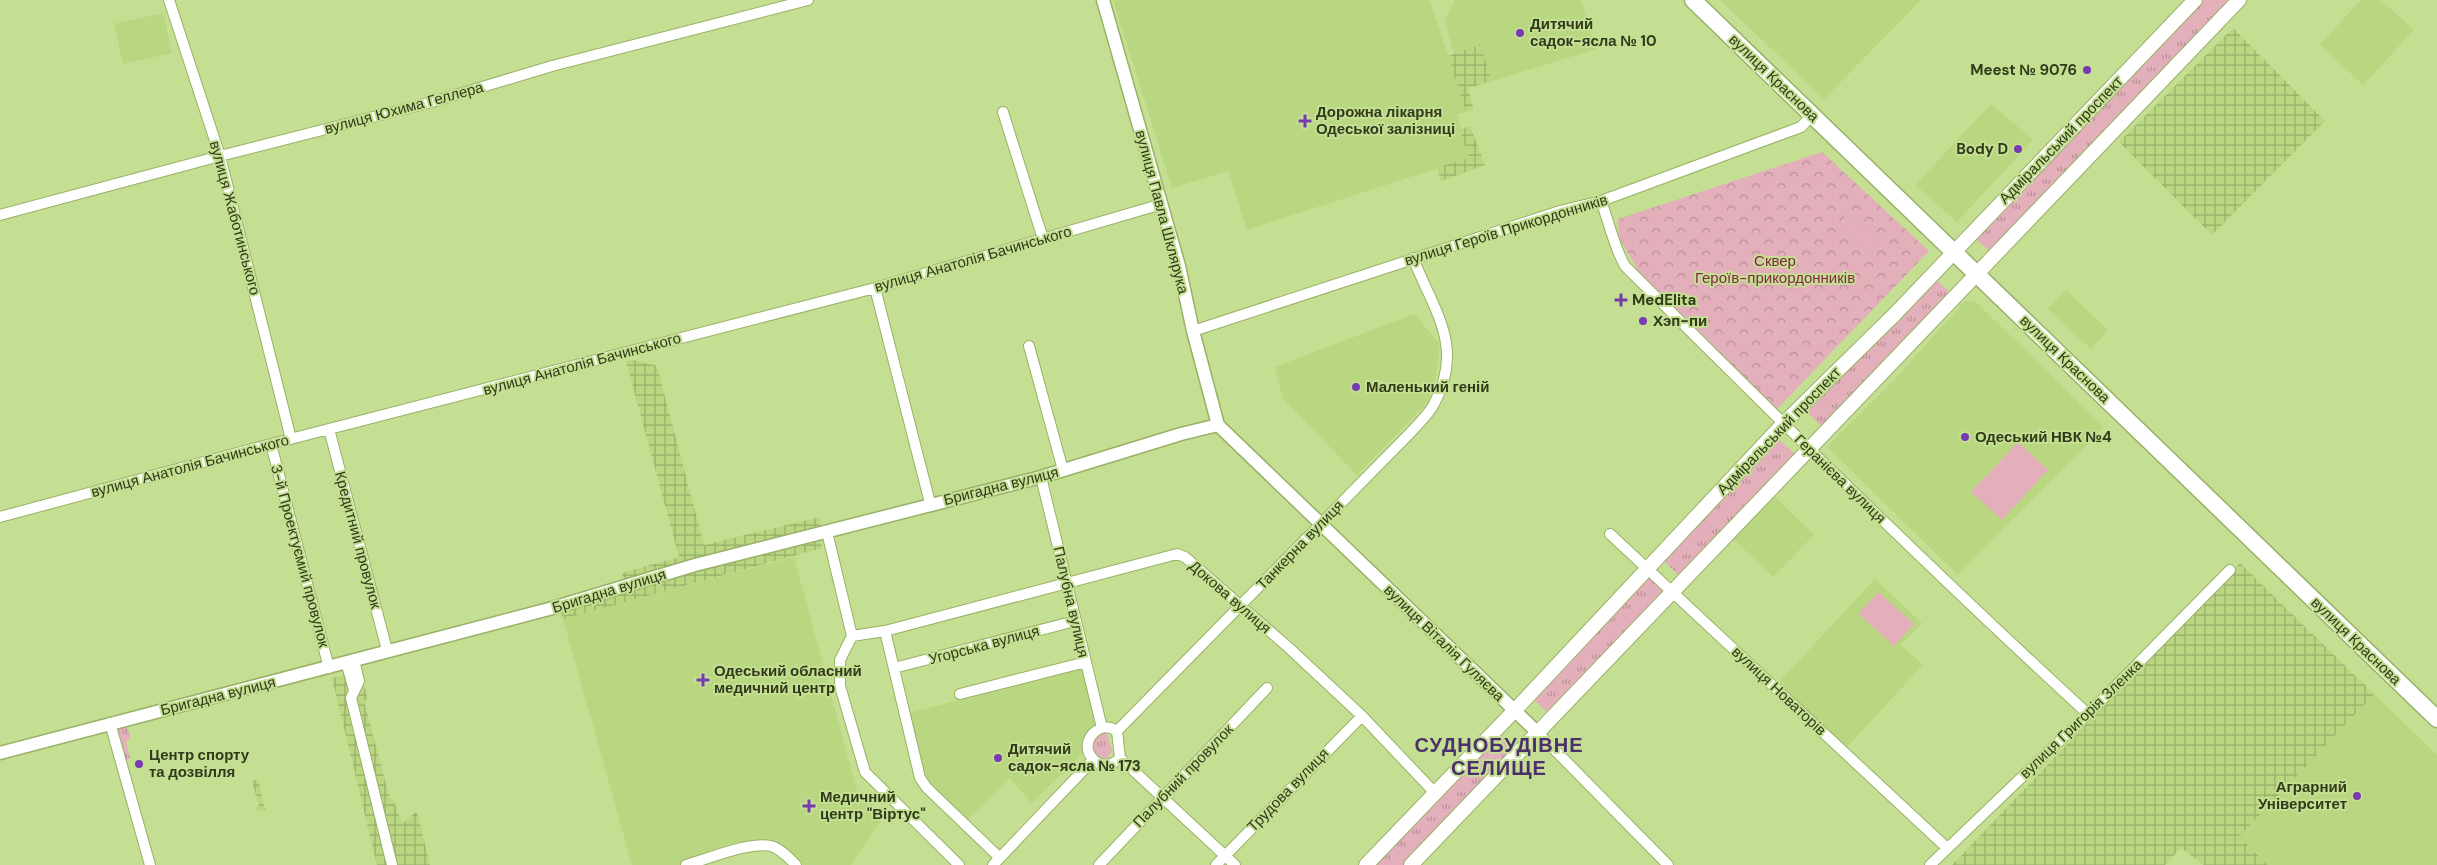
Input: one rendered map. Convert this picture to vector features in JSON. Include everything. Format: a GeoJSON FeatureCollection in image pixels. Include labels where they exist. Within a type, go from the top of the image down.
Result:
{"type":"FeatureCollection","features":[{"type":"Feature","properties":{"kind":"main road","name":"вулиця Краснова"},"geometry":{"type":"LineString","coordinates":[[1693,0],[2437,719]]}},
{"type":"Feature","properties":{"kind":"main road","name":"Адміральський проспект"},"geometry":{"type":"LineString","coordinates":[[1366,865],[1515,710],[1783,424],[1895,314],[2195,0]]}},
{"type":"Feature","properties":{"kind":"main road","name":"Адміральський проспект"},"geometry":{"type":"LineString","coordinates":[[1411,865],[1538,733],[1573,693],[2239,0]]}},
{"type":"Feature","properties":{"kind":"street","name":"вулиця Жаботинського"},"geometry":{"type":"LineString","coordinates":[[168,0],[220,156],[291,439]]}},
{"type":"Feature","properties":{"kind":"street","name":"вулиця Юхима Геллера"},"geometry":{"type":"LineString","coordinates":[[0,215],[432,102],[552,66],[808,0]]}},
{"type":"Feature","properties":{"kind":"street","name":"вулиця Павла Шклярука"},"geometry":{"type":"LineString","coordinates":[[1103,0],[1179,266],[1192,330],[1218,425]]}},
{"type":"Feature","properties":{"kind":"street"},"geometry":{"type":"LineString","coordinates":[[1003,112],[1043,239]]}},
{"type":"Feature","properties":{"kind":"street","name":"вулиця Героїв Прикордонників"},"geometry":{"type":"LineString","coordinates":[[1192,330],[1560,211],[1601,201],[1802,127],[1812,115]]}},
{"type":"Feature","properties":{"kind":"street","name":"Геранієва вулиця"},"geometry":{"type":"LineString","coordinates":[[1601,201],[1616,241],[1618,254],[1625,266],[1783,424],[1968,604],[2088,714]]}},
{"type":"Feature","properties":{"kind":"street","name":"вулиця Анатолія Бачинського"},"geometry":{"type":"LineString","coordinates":[[0,517],[271,444],[875,288],[1162,204]]}},
{"type":"Feature","properties":{"kind":"street","name":"Танкерна вулиця"},"geometry":{"type":"LineString","coordinates":[[1117,732],[1412,431],[1434,405],[1447,370],[1448,345],[1442,321],[1431,302],[1413,258]]}},
{"type":"Feature","properties":{"kind":"street"},"geometry":{"type":"LineString","coordinates":[[875,288],[930,503]]}},
{"type":"Feature","properties":{"kind":"street"},"geometry":{"type":"LineString","coordinates":[[1029,346],[1063,470]]}},
{"type":"Feature","properties":{"kind":"street","name":"Бригадна вулиця"},"geometry":{"type":"LineString","coordinates":[[0,753],[549,609],[695,565],[827,532],[930,503],[1041,477],[1181,434],[1218,425]]}},
{"type":"Feature","properties":{"kind":"street","name":"вулиця Віталія Гуляєва"},"geometry":{"type":"LineString","coordinates":[[1218,425],[1319,525],[1515,710],[1668,865]]}},
{"type":"Feature","properties":{"kind":"street","name":"Кредитний провулок"},"geometry":{"type":"LineString","coordinates":[[330,429],[387,650]]}},
{"type":"Feature","properties":{"kind":"street","name":"3-й Проектуємий провулок"},"geometry":{"type":"LineString","coordinates":[[271,444],[329,668]]}},
{"type":"Feature","properties":{"kind":"street","name":"Палубна вулиця"},"geometry":{"type":"LineString","coordinates":[[1041,477],[1102,728]]}},
{"type":"Feature","properties":{"kind":"street"},"geometry":{"type":"LineString","coordinates":[[827,532],[852,636],[840,660],[840,686],[865,772],[959,865]]}},
{"type":"Feature","properties":{"kind":"street","name":"вулиця Новаторів"},"geometry":{"type":"LineString","coordinates":[[1610,534],[1947,848]]}},
{"type":"Feature","properties":{"kind":"street","name":"Докова вулиця"},"geometry":{"type":"LineString","coordinates":[[852,636],[885,631],[1177,554],[1185,557],[1288,647],[1362,716],[1435,792]]}},
{"type":"Feature","properties":{"kind":"street","name":"вулиця Григорія Зленка"},"geometry":{"type":"LineString","coordinates":[[1930,865],[2088,714],[2230,570]]}},
{"type":"Feature","properties":{"kind":"street","name":"Угорська вулиця"},"geometry":{"type":"LineString","coordinates":[[894,668],[1075,621]]}},
{"type":"Feature","properties":{"kind":"street"},"geometry":{"type":"LineString","coordinates":[[885,631],[920,778],[927,788],[996,861],[1093,760]]}},
{"type":"Feature","properties":{"kind":"street"},"geometry":{"type":"LineString","coordinates":[[350,661],[359,681],[351,698],[392,865]]}},
{"type":"Feature","properties":{"kind":"street"},"geometry":{"type":"LineString","coordinates":[[960,694],[1086,662]]}},
{"type":"Feature","properties":{"kind":"street","name":"Палубний провулок"},"geometry":{"type":"LineString","coordinates":[[1099,865],[1267,688]]}},
{"type":"Feature","properties":{"kind":"street","name":"Трудова вулиця"},"geometry":{"type":"LineString","coordinates":[[1216,865],[1362,716]]}},
{"type":"Feature","properties":{"kind":"street"},"geometry":{"type":"LineString","coordinates":[[110,723],[150,865]]}},
{"type":"Feature","properties":{"kind":"street"},"geometry":{"type":"LineString","coordinates":[[1120,758],[1114,764],[1107,765],[1093,760],[1088,753],[1087,744],[1090,736],[1102,728],[1111,728],[1117,732],[1120,758],[1235,865]]}},
{"type":"Feature","properties":{"kind":"street"},"geometry":{"type":"LineString","coordinates":[[686,865],[757,845],[772,846],[782,851],[796,865]]}},
{"type":"Feature","properties":{"kind":"shaded area","name":"Дорожна лікарня Одеської залізниці"},"geometry":{"type":"Polygon","coordinates":[[[1113,0],[1430,0],[1466,112],[1457,114],[1469,158],[1247,230],[1228,171],[1172,188],[1113,0]]]}},
{"type":"Feature","properties":{"kind":"shaded area","name":"Дитячий садок-ясла № 10"},"geometry":{"type":"Polygon","coordinates":[[[1455,0],[1581,0],[1596,49],[1492,81],[1480,46],[1454,54],[1445,20],[1455,0]]]}},
{"type":"Feature","properties":{"kind":"shaded area"},"geometry":{"type":"Polygon","coordinates":[[[1720,0],[1921,0],[1824,99],[1720,0]]]}},
{"type":"Feature","properties":{"kind":"shaded area"},"geometry":{"type":"Polygon","coordinates":[[[2361,0],[2381,0],[2414,30],[2363,85],[2320,44],[2361,0]]]}},
{"type":"Feature","properties":{"kind":"shaded area"},"geometry":{"type":"Polygon","coordinates":[[[163,13],[172,53],[123,64],[114,24],[163,13]]]}},
{"type":"Feature","properties":{"kind":"shaded area"},"geometry":{"type":"Polygon","coordinates":[[[2233,28],[2325,121],[2212,235],[2119,142],[2233,28]]]}},
{"type":"Feature","properties":{"kind":"shaded area"},"geometry":{"type":"Polygon","coordinates":[[[1480,45],[1492,81],[1468,88],[1474,110],[1466,112],[1448,56],[1480,45]]]}},
{"type":"Feature","properties":{"kind":"shaded area"},"geometry":{"type":"Polygon","coordinates":[[[1991,104],[2033,140],[1957,222],[1915,185],[1991,104]]]}},
{"type":"Feature","properties":{"kind":"shaded area"},"geometry":{"type":"Polygon","coordinates":[[[1470,126],[1485,165],[1441,181],[1437,168],[1469,158],[1460,129],[1470,126]]]}},
{"type":"Feature","properties":{"kind":"shaded area"},"geometry":{"type":"Polygon","coordinates":[[[2066,290],[2108,330],[2091,349],[2048,309],[2066,290]]]}},
{"type":"Feature","properties":{"kind":"shaded area","name":"Одеський НВК №4"},"geometry":{"type":"Polygon","coordinates":[[[1965,301],[1976,302],[2104,427],[1958,575],[1827,447],[1896,378],[1965,301]]]}},
{"type":"Feature","properties":{"kind":"shaded area","name":"Маленький геній"},"geometry":{"type":"Polygon","coordinates":[[[1414,314],[1440,344],[1436,376],[1428,402],[1357,475],[1283,399],[1275,367],[1414,314]]]}},
{"type":"Feature","properties":{"kind":"shaded area"},"geometry":{"type":"Polygon","coordinates":[[[635,360],[657,366],[704,545],[820,517],[822,548],[563,619],[560,610],[623,581],[622,573],[679,557],[626,361],[635,360]]]}},
{"type":"Feature","properties":{"kind":"shaded area"},"geometry":{"type":"Polygon","coordinates":[[[1767,489],[1814,535],[1773,577],[1727,533],[1767,489]]]}},
{"type":"Feature","properties":{"kind":"shaded area","name":"Одеський обласний медичний центр"},"geometry":{"type":"Polygon","coordinates":[[[794,557],[859,798],[886,813],[851,865],[803,865],[775,840],[754,842],[679,865],[632,865],[563,619],[794,557]]]}},
{"type":"Feature","properties":{"kind":"shaded area"},"geometry":{"type":"Polygon","coordinates":[[[2240,563],[2374,694],[2239,837],[2268,865],[2204,865],[2181,848],[2165,865],[1952,865],[2240,563]]]}},
{"type":"Feature","properties":{"kind":"shaded area"},"geometry":{"type":"Polygon","coordinates":[[[1875,579],[1922,623],[1901,645],[1923,665],[1847,747],[1778,683],[1875,579]]]}},
{"type":"Feature","properties":{"kind":"shaded area","name":"Дитячий садок-ясла № 173"},"geometry":{"type":"Polygon","coordinates":[[[1084,667],[1099,737],[1032,803],[1009,778],[965,822],[923,781],[906,714],[1084,667]]]}},
{"type":"Feature","properties":{"kind":"shaded area"},"geometry":{"type":"Polygon","coordinates":[[[354,673],[363,682],[368,700],[364,701],[390,799],[393,799],[402,824],[417,811],[430,865],[377,865],[332,678],[354,673]]]}},
{"type":"Feature","properties":{"kind":"shaded area","name":"Аграрний Університет"},"geometry":{"type":"Polygon","coordinates":[[[2374,694],[2437,755],[2437,865],[2268,865],[2238,837],[2374,694]]]}},
{"type":"Feature","properties":{"kind":"shaded area"},"geometry":{"type":"Polygon","coordinates":[[[258,779],[265,810],[257,812],[256,807],[259,806],[252,781],[258,779]]]}},
{"type":"Feature","properties":{"kind":"green space"},"geometry":{"type":"Polygon","coordinates":[[[2204,0],[2234,0],[1992,254],[1975,238],[2204,0]]]}},
{"type":"Feature","properties":{"kind":"green space","name":"Сквер Героїв-прикордонників"},"geometry":{"type":"Polygon","coordinates":[[[1822,152],[1929,251],[1777,409],[1638,271],[1619,237],[1618,219],[1822,152]]]}},
{"type":"Feature","properties":{"kind":"green space"},"geometry":{"type":"Polygon","coordinates":[[[1849,212],[1881,239],[1869,254],[1836,227],[1849,212]]]}},
{"type":"Feature","properties":{"kind":"green space"},"geometry":{"type":"Polygon","coordinates":[[[1936,279],[1952,295],[1824,429],[1807,412],[1936,279]]]}},
{"type":"Feature","properties":{"kind":"green space"},"geometry":{"type":"Polygon","coordinates":[[[1780,440],[1798,457],[1681,578],[1664,561],[1780,440]]]}},
{"type":"Feature","properties":{"kind":"green space"},"geometry":{"type":"Polygon","coordinates":[[[2018,442],[2048,470],[2002,520],[1971,492],[2018,442]]]}},
{"type":"Feature","properties":{"kind":"green space"},"geometry":{"type":"Polygon","coordinates":[[[1648,576],[1667,594],[1550,715],[1532,698],[1648,576]]]}},
{"type":"Feature","properties":{"kind":"green space"},"geometry":{"type":"Polygon","coordinates":[[[1878,592],[1914,624],[1894,646],[1858,614],[1878,592]]]}},
{"type":"Feature","properties":{"kind":"green space"},"geometry":{"type":"Polygon","coordinates":[[[127,726],[130,737],[126,742],[130,757],[127,760],[122,759],[118,744],[121,743],[120,736],[117,734],[118,728],[127,726]]]}},
{"type":"Feature","properties":{"kind":"green space"},"geometry":{"type":"Polygon","coordinates":[[[1106,732],[1112,750],[1108,758],[1104,759],[1095,754],[1091,746],[1098,733],[1106,732]]]}},
{"type":"Feature","properties":{"kind":"green space"},"geometry":{"type":"Polygon","coordinates":[[[1498,732],[1516,750],[1406,865],[1371,865],[1498,732]]]}},
{"type":"Feature","properties":{"kind":"place","name":"Дитячий садок-ясла № 10"},"geometry":{"type":"Point","coordinates":[1520,33]}},
{"type":"Feature","properties":{"kind":"place","name":"Meest № 9076"},"geometry":{"type":"Point","coordinates":[2087,70]}},
{"type":"Feature","properties":{"kind":"place","name":"Дорожна лікарня Одеської залізниці"},"geometry":{"type":"Point","coordinates":[1305,121]}},
{"type":"Feature","properties":{"kind":"place","name":"Body D"},"geometry":{"type":"Point","coordinates":[2018,149]}},
{"type":"Feature","properties":{"kind":"place","name":"MedElita"},"geometry":{"type":"Point","coordinates":[1621,300]}},
{"type":"Feature","properties":{"kind":"place","name":"Хэп-пи"},"geometry":{"type":"Point","coordinates":[1643,321]}},
{"type":"Feature","properties":{"kind":"place","name":"Маленький геній"},"geometry":{"type":"Point","coordinates":[1356,387]}},
{"type":"Feature","properties":{"kind":"place","name":"Одеський НВК №4"},"geometry":{"type":"Point","coordinates":[1965,437]}},
{"type":"Feature","properties":{"kind":"place","name":"Одеський обласний медичний центр"},"geometry":{"type":"Point","coordinates":[703,680]}},
{"type":"Feature","properties":{"kind":"place","name":"Дитячий садок-ясла № 173"},"geometry":{"type":"Point","coordinates":[998,758]}},
{"type":"Feature","properties":{"kind":"place","name":"Центр спорту та дозвілля"},"geometry":{"type":"Point","coordinates":[139,764]}},
{"type":"Feature","properties":{"kind":"place","name":"Аграрний Університет"},"geometry":{"type":"Point","coordinates":[2357,796]}},
{"type":"Feature","properties":{"kind":"place","name":"Медичний центр \"Віртус\""},"geometry":{"type":"Point","coordinates":[809,806]}},
{"type":"Feature","properties":{"kind":"district","name":"СУДНОБУДІВНЕ СЕЛИЩЕ"},"geometry":{"type":"Point","coordinates":[1499,756]}}]}
